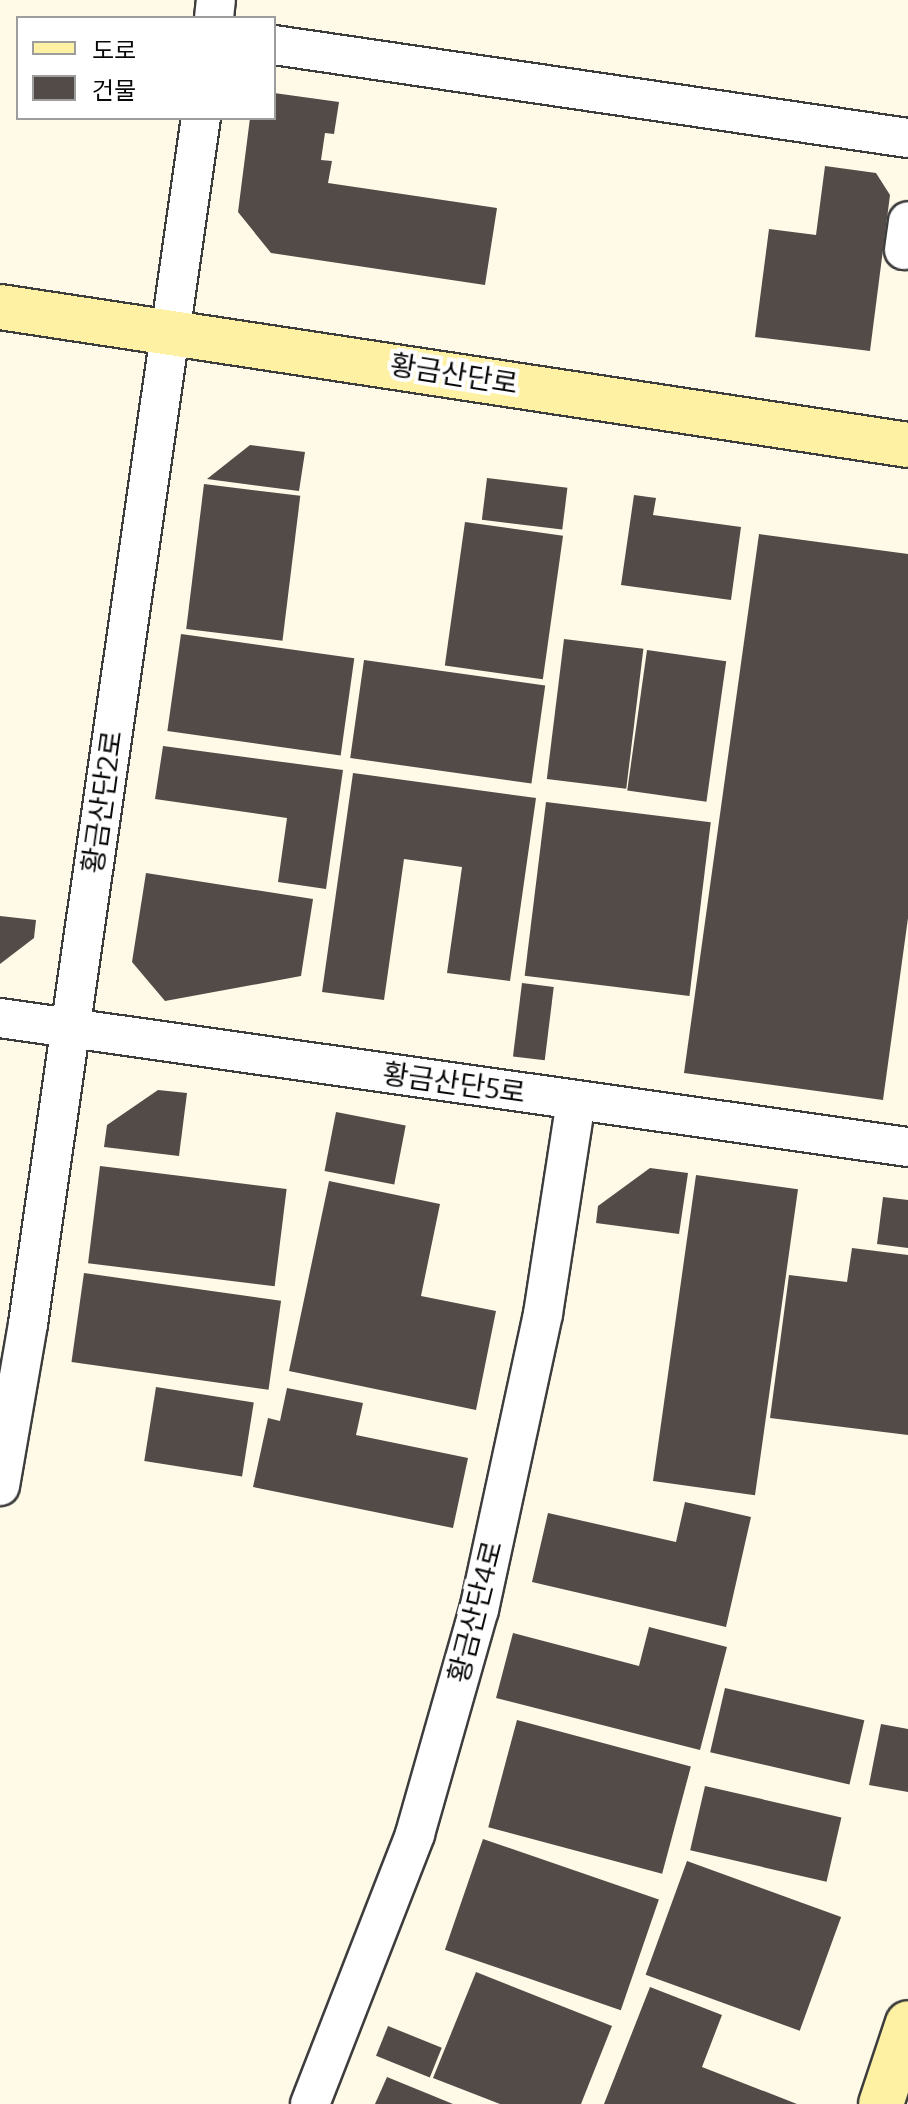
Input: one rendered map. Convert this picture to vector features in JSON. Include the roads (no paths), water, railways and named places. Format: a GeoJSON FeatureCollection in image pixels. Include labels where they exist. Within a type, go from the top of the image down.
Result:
{"type":"FeatureCollection","features":[{"type":"Feature","properties":{"kind":"street"},"geometry":{"type":"LineString","coordinates":[[276,45],[908,138]]}},
{"type":"Feature","properties":{"kind":"street","name":"황금산단2로"},"geometry":{"type":"LineString","coordinates":[[0,1486],[70,1027],[201,120]]}},
{"type":"Feature","properties":{"kind":"street","name":"황금산단로"},"geometry":{"type":"LineString","coordinates":[[0,307],[908,445]]}},
{"type":"Feature","properties":{"kind":"street","name":"황금산단5로"},"geometry":{"type":"LineString","coordinates":[[0,1018],[908,1147]]}},
{"type":"Feature","properties":{"kind":"street","name":"황금산단4로"},"geometry":{"type":"LineString","coordinates":[[310,2104],[386,1918],[464,1667],[543,1314],[576,1102]]}},
{"type":"Feature","properties":{"kind":"street"},"geometry":{"type":"LineString","coordinates":[[881,2104],[908,2023]]}}]}
